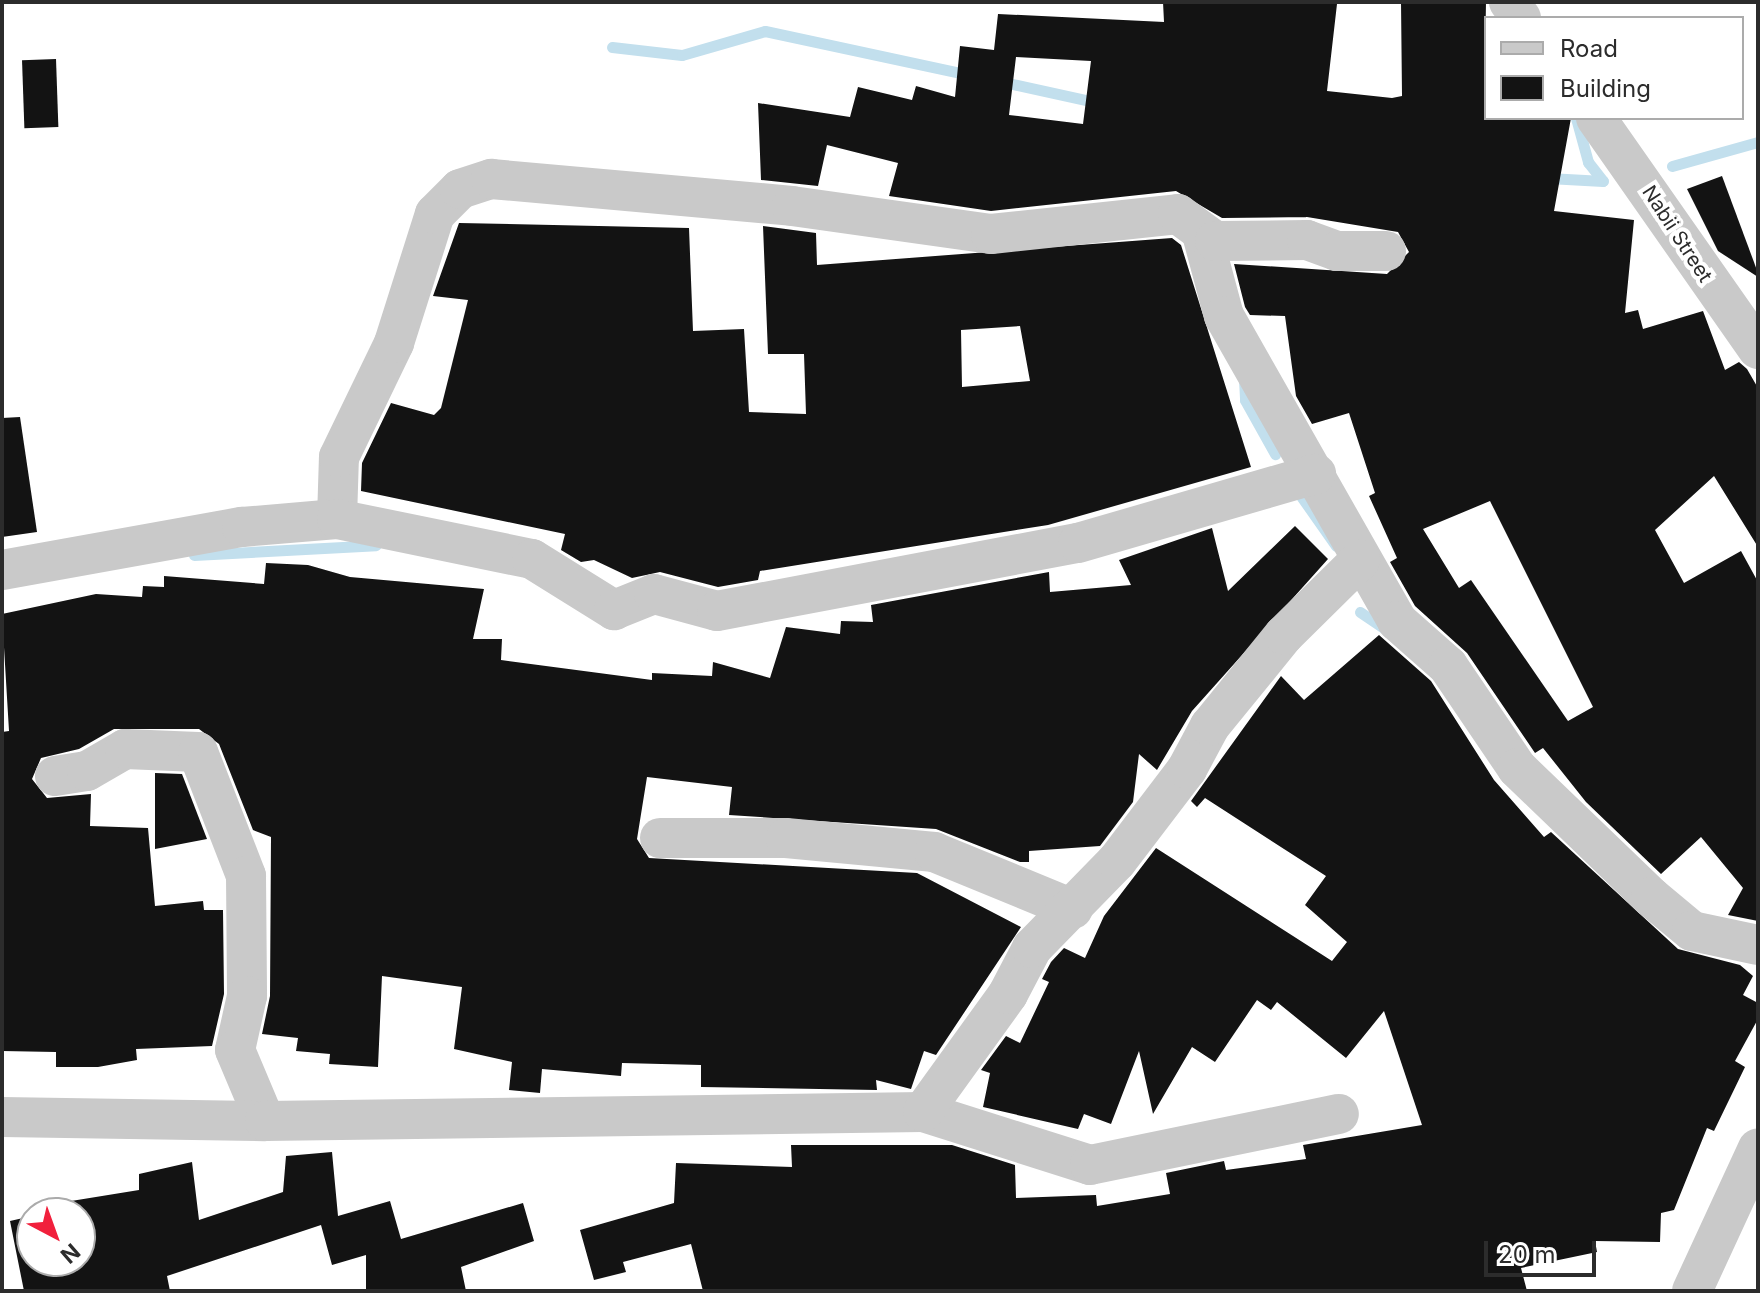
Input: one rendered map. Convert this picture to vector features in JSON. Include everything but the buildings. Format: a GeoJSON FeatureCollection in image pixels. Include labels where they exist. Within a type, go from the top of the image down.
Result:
{"type":"FeatureCollection","features":[{"type":"Feature","properties":{"kind":"street","name":"Nabii Street"},"geometry":{"type":"LineString","coordinates":[[1597,120],[1744,318],[1758,349]]}},
{"type":"Feature","properties":{"kind":"street"},"geometry":{"type":"LineString","coordinates":[[337,519],[339,457],[394,343],[435,214],[460,189],[481,182],[792,206],[991,234],[1178,214],[1202,234],[1228,243],[1307,240],[1337,251],[1386,251]]}},
{"type":"Feature","properties":{"kind":"street"},"geometry":{"type":"LineString","coordinates":[[1202,234],[1224,316],[1397,621],[1448,666],[1517,768],[1609,859],[1692,931],[1758,945]]}},
{"type":"Feature","properties":{"kind":"street"},"geometry":{"type":"LineString","coordinates":[[2,570],[212,532],[337,519],[532,559],[614,610],[654,594],[717,611],[1078,543],[1316,474]]}},
{"type":"Feature","properties":{"kind":"street"},"geometry":{"type":"LineString","coordinates":[[923,1112],[1008,994],[1032,948],[1073,909],[1152,816],[1266,657],[1360,560]]}},
{"type":"Feature","properties":{"kind":"street"},"geometry":{"type":"LineString","coordinates":[[55,776],[87,771],[125,749],[198,752],[246,876],[247,996],[235,1050],[265,1121]]}},
{"type":"Feature","properties":{"kind":"street"},"geometry":{"type":"LineString","coordinates":[[660,838],[786,838],[934,852],[1073,909]]}},
{"type":"Feature","properties":{"kind":"street"},"geometry":{"type":"LineString","coordinates":[[2,1117],[265,1121],[923,1112],[1090,1165],[1339,1114]]}},
{"type":"Feature","properties":{"kind":"street"},"geometry":{"type":"LineString","coordinates":[[1692,1291],[1758,1148]]}},
{"type":"Feature","properties":{"kind":"waterway"},"geometry":{"type":"LineString","coordinates":[[612,47],[682,55],[765,31],[970,75]]}},
{"type":"Feature","properties":{"kind":"waterway"},"geometry":{"type":"LineString","coordinates":[[999,81],[1099,103]]}},
{"type":"Feature","properties":{"kind":"waterway"},"geometry":{"type":"LineString","coordinates":[[1577,120],[1588,162],[1603,181]]}},
{"type":"Feature","properties":{"kind":"waterway"},"geometry":{"type":"LineString","coordinates":[[1672,166],[1758,142]]}},
{"type":"Feature","properties":{"kind":"waterway"},"geometry":{"type":"LineString","coordinates":[[1548,178],[1603,181]]}},
{"type":"Feature","properties":{"kind":"waterway"},"geometry":{"type":"LineString","coordinates":[[1244,379],[1245,400],[1275,454]]}},
{"type":"Feature","properties":{"kind":"waterway"},"geometry":{"type":"LineString","coordinates":[[1301,496],[1336,546]]}},
{"type":"Feature","properties":{"kind":"waterway"},"geometry":{"type":"LineString","coordinates":[[194,555],[376,545]]}},
{"type":"Feature","properties":{"kind":"waterway"},"geometry":{"type":"LineString","coordinates":[[1360,612],[1384,628]]}}]}
